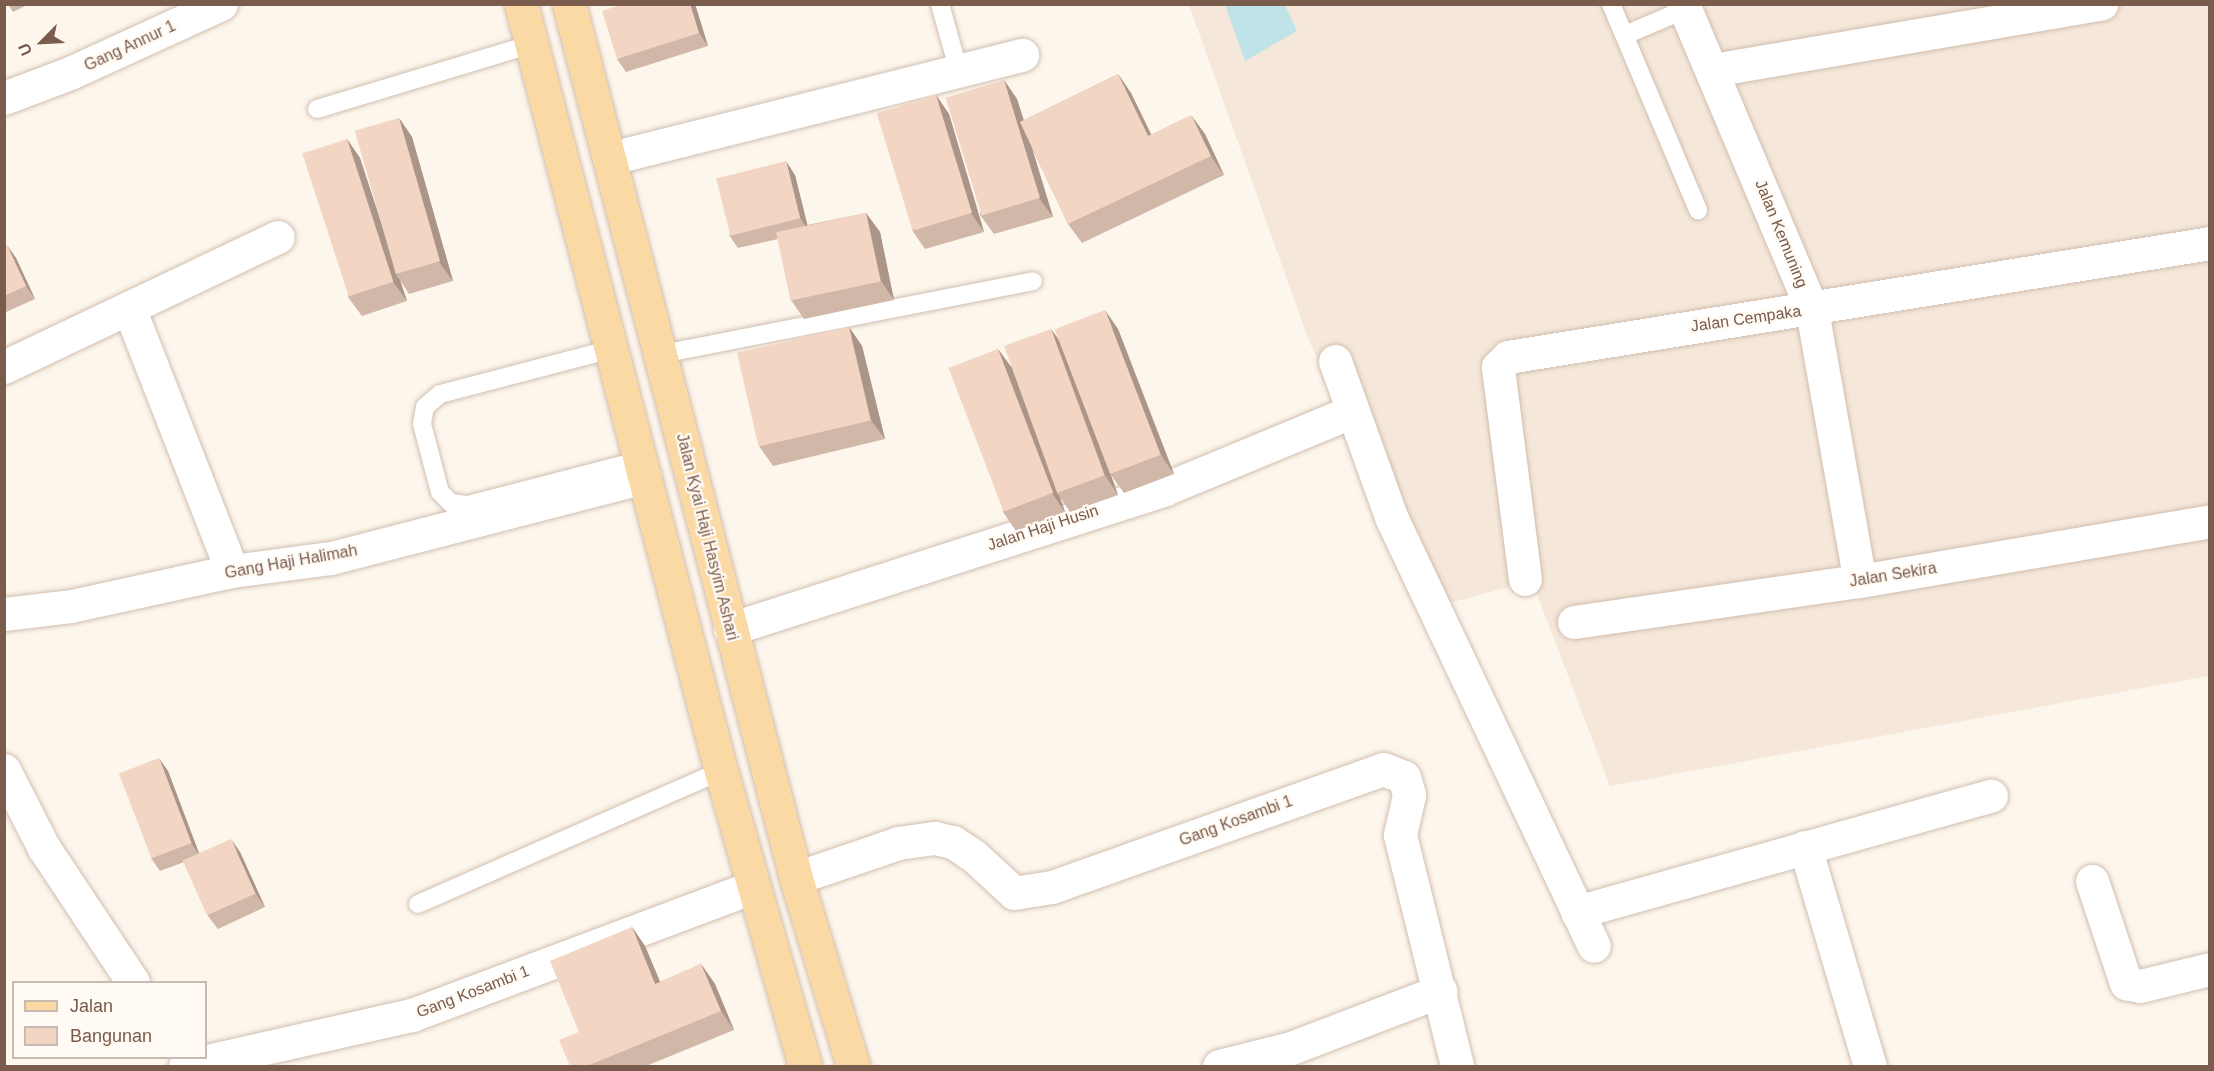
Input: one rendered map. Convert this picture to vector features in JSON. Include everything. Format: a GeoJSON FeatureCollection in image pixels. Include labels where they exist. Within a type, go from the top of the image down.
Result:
{"type":"FeatureCollection","features":[{"type":"Feature","properties":{"kind":"main road"},"geometry":{"type":"LineString","coordinates":[[521,4],[752,887],[805,1066]]}},
{"type":"Feature","properties":{"kind":"main road","name":"Jalan Kyai Haji Hasyim Ashari"},"geometry":{"type":"LineString","coordinates":[[569,4],[612,158],[730,629],[796,878],[853,1066]]}},
{"type":"Feature","properties":{"kind":"street","name":"Gang Annur 1"},"geometry":{"type":"LineString","coordinates":[[4,98],[70,74],[221,4]]}},
{"type":"Feature","properties":{"kind":"street"},"geometry":{"type":"LineString","coordinates":[[1713,70],[1969,15],[2102,4]]}},
{"type":"Feature","properties":{"kind":"street","name":"Jalan Kemuning"},"geometry":{"type":"LineString","coordinates":[[1684,7],[1713,70],[1812,310],[1860,581]]}},
{"type":"Feature","properties":{"kind":"street"},"geometry":{"type":"LineString","coordinates":[[612,158],[1022,55]]}},
{"type":"Feature","properties":{"kind":"street"},"geometry":{"type":"LineString","coordinates":[[4,367],[278,237]]}},
{"type":"Feature","properties":{"kind":"street","name":"Jalan Cempaka"},"geometry":{"type":"LineString","coordinates":[[1526,579],[1498,367],[1501,361],[1517,354],[1812,310],[2210,243]]}},
{"type":"Feature","properties":{"kind":"street"},"geometry":{"type":"LineString","coordinates":[[129,308],[232,571]]}},
{"type":"Feature","properties":{"kind":"street"},"geometry":{"type":"LineString","coordinates":[[1335,361],[1351,412],[1392,519],[1593,946]]}},
{"type":"Feature","properties":{"kind":"street","name":"Jalan Haji Husin"},"geometry":{"type":"LineString","coordinates":[[730,629],[1165,489],[1351,412]]}},
{"type":"Feature","properties":{"kind":"street","name":"Gang Haji Halimah"},"geometry":{"type":"LineString","coordinates":[[4,614],[71,606],[232,571],[331,558],[643,468]]}},
{"type":"Feature","properties":{"kind":"street","name":"Jalan Sekira"},"geometry":{"type":"LineString","coordinates":[[1574,622],[1860,581],[2210,521]]}},
{"type":"Feature","properties":{"kind":"street","name":"Gang Kosambi 1"},"geometry":{"type":"LineString","coordinates":[[796,878],[898,843],[935,838],[953,842],[974,856],[1014,893],[1052,887],[1383,769],[1404,777],[1409,795],[1400,835],[1457,1066]]}},
{"type":"Feature","properties":{"kind":"street"},"geometry":{"type":"LineString","coordinates":[[4,770],[44,848],[132,981]]}},
{"type":"Feature","properties":{"kind":"street"},"geometry":{"type":"LineString","coordinates":[[1577,912],[1991,796]]}},
{"type":"Feature","properties":{"kind":"street"},"geometry":{"type":"LineString","coordinates":[[1805,847],[1870,1066]]}},
{"type":"Feature","properties":{"kind":"street"},"geometry":{"type":"LineString","coordinates":[[2092,881],[2126,983],[2140,986],[2210,969]]}},
{"type":"Feature","properties":{"kind":"street","name":"Gang Kosambi 1"},"geometry":{"type":"LineString","coordinates":[[184,1066],[412,1015],[752,887]]}},
{"type":"Feature","properties":{"kind":"street"},"geometry":{"type":"LineString","coordinates":[[1219,1066],[1291,1047],[1440,991]]}},
{"type":"Feature","properties":{"kind":"lane"},"geometry":{"type":"LineString","coordinates":[[940,4],[958,72]]}},
{"type":"Feature","properties":{"kind":"lane"},"geometry":{"type":"LineString","coordinates":[[1611,4],[1698,210]]}},
{"type":"Feature","properties":{"kind":"lane"},"geometry":{"type":"LineString","coordinates":[[1625,35],[1684,7]]}},
{"type":"Feature","properties":{"kind":"lane"},"geometry":{"type":"LineString","coordinates":[[317,109],[532,44]]}},
{"type":"Feature","properties":{"kind":"lane"},"geometry":{"type":"LineString","coordinates":[[662,354],[1033,281]]}},
{"type":"Feature","properties":{"kind":"lane"},"geometry":{"type":"LineString","coordinates":[[612,349],[440,394],[425,407],[422,424],[440,492],[451,503],[468,505],[643,468]]}},
{"type":"Feature","properties":{"kind":"lane"},"geometry":{"type":"LineString","coordinates":[[418,904],[721,771]]}},
{"type":"Feature","properties":{"kind":"shaded area"},"geometry":{"type":"Polygon","coordinates":[[[1189,5],[2209,5],[2209,680],[2208,676],[1610,786],[1532,581],[1438,606],[1309,341],[1189,5]]]}},
{"type":"Feature","properties":{"kind":"water"},"geometry":{"type":"Polygon","coordinates":[[[1225,5],[1285,5],[1297,31],[1245,61],[1225,5]]]}},
{"type":"Feature","properties":{"kind":"building"},"geometry":{"type":"Polygon","coordinates":[[[623,4],[690,4],[699,33],[617,59],[602,11],[623,4]]]}},
{"type":"Feature","properties":{"kind":"building"},"geometry":{"type":"Polygon","coordinates":[[[1118,74],[1148,136],[1191,115],[1211,156],[1068,224],[1020,122],[1118,74]]]}},
{"type":"Feature","properties":{"kind":"building"},"geometry":{"type":"Polygon","coordinates":[[[1004,80],[1040,198],[982,215],[946,98],[1004,80]]]}},
{"type":"Feature","properties":{"kind":"building"},"geometry":{"type":"Polygon","coordinates":[[[936,95],[972,213],[913,231],[877,113],[936,95]]]}},
{"type":"Feature","properties":{"kind":"building"},"geometry":{"type":"Polygon","coordinates":[[[399,118],[440,261],[396,274],[355,131],[399,118]]]}},
{"type":"Feature","properties":{"kind":"building"},"geometry":{"type":"Polygon","coordinates":[[[347,139],[393,282],[349,296],[302,154],[347,139]]]}},
{"type":"Feature","properties":{"kind":"building"},"geometry":{"type":"Polygon","coordinates":[[[786,161],[800,218],[730,236],[716,178],[786,161]]]}},
{"type":"Feature","properties":{"kind":"building"},"geometry":{"type":"Polygon","coordinates":[[[866,213],[881,281],[791,301],[776,232],[866,213]]]}},
{"type":"Feature","properties":{"kind":"building"},"geometry":{"type":"Polygon","coordinates":[[[7,245],[26,286],[4,296],[4,246],[7,245]]]}},
{"type":"Feature","properties":{"kind":"building"},"geometry":{"type":"Polygon","coordinates":[[[1105,310],[1161,455],[1110,474],[1055,329],[1105,310]]]}},
{"type":"Feature","properties":{"kind":"building"},"geometry":{"type":"Polygon","coordinates":[[[849,327],[871,421],[759,446],[737,353],[849,327]]]}},
{"type":"Feature","properties":{"kind":"building"},"geometry":{"type":"Polygon","coordinates":[[[1051,329],[1104,476],[1057,493],[1004,346],[1051,329]]]}},
{"type":"Feature","properties":{"kind":"building"},"geometry":{"type":"Polygon","coordinates":[[[998,349],[1053,493],[1004,512],[949,368],[998,349]]]}},
{"type":"Feature","properties":{"kind":"building"},"geometry":{"type":"Polygon","coordinates":[[[159,758],[192,843],[151,858],[119,773],[159,758]]]}},
{"type":"Feature","properties":{"kind":"building"},"geometry":{"type":"Polygon","coordinates":[[[231,839],[255,894],[207,915],[183,861],[231,839]]]}},
{"type":"Feature","properties":{"kind":"building"},"geometry":{"type":"Polygon","coordinates":[[[632,927],[655,984],[701,964],[721,1011],[587,1066],[570,1066],[559,1040],[579,1032],[550,961],[632,927]]]}}]}
